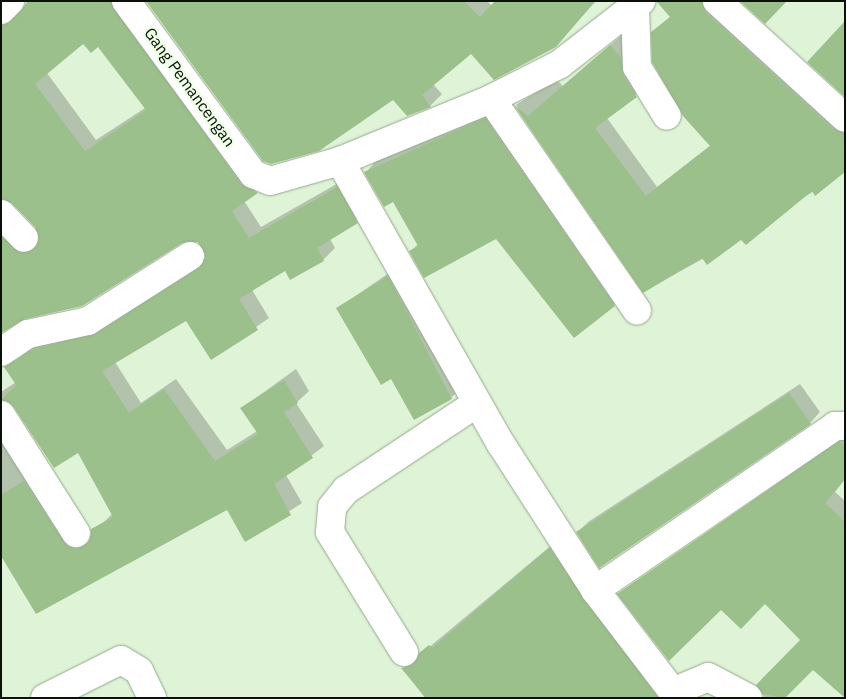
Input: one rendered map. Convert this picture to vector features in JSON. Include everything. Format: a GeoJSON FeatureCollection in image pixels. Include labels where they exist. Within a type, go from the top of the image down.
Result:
{"type":"FeatureCollection","features":[{"type":"Feature","properties":{"kind":"street"},"geometry":{"type":"LineString","coordinates":[[1,10],[10,1]]}},
{"type":"Feature","properties":{"kind":"street","name":"Gang Pemancengan"},"geometry":{"type":"LineString","coordinates":[[126,1],[253,174],[270,181],[340,160]]}},
{"type":"Feature","properties":{"kind":"street"},"geometry":{"type":"LineString","coordinates":[[717,1],[845,118]]}},
{"type":"Feature","properties":{"kind":"street"},"geometry":{"type":"LineString","coordinates":[[638,4],[560,64],[491,99],[340,160],[477,403],[595,590],[671,695],[708,676],[748,698]]}},
{"type":"Feature","properties":{"kind":"street"},"geometry":{"type":"LineString","coordinates":[[638,4],[637,66],[667,116]]}},
{"type":"Feature","properties":{"kind":"street"},"geometry":{"type":"LineString","coordinates":[[491,99],[637,311]]}},
{"type":"Feature","properties":{"kind":"street"},"geometry":{"type":"LineString","coordinates":[[1,214],[24,238]]}},
{"type":"Feature","properties":{"kind":"street"},"geometry":{"type":"LineString","coordinates":[[1,352],[28,334],[88,321],[190,256]]}},
{"type":"Feature","properties":{"kind":"street"},"geometry":{"type":"LineString","coordinates":[[404,652],[330,532],[332,507],[346,490],[477,403]]}},
{"type":"Feature","properties":{"kind":"street"},"geometry":{"type":"LineString","coordinates":[[1,415],[76,533]]}},
{"type":"Feature","properties":{"kind":"street"},"geometry":{"type":"LineString","coordinates":[[595,590],[835,426],[845,426]]}},
{"type":"Feature","properties":{"kind":"street"},"geometry":{"type":"LineString","coordinates":[[45,698],[121,660],[139,671],[152,698]]}},
{"type":"Feature","properties":{"kind":"building"},"geometry":{"type":"Polygon","coordinates":[[[28,1],[111,1],[240,183],[258,193],[232,211],[249,238],[337,187],[358,223],[317,248],[324,261],[290,280],[285,271],[239,299],[258,330],[211,360],[186,321],[102,371],[129,413],[164,389],[215,461],[258,434],[240,408],[284,380],[298,403],[284,412],[313,458],[274,484],[291,515],[245,542],[227,510],[36,614],[1,556],[1,495],[24,481],[63,541],[76,549],[90,541],[91,529],[113,517],[78,453],[54,468],[14,407],[1,400],[16,385],[4,367],[34,349],[96,334],[198,269],[206,256],[198,242],[182,243],[82,306],[25,319],[1,333],[1,237],[20,253],[34,250],[39,242],[35,227],[12,203],[1,199],[1,25],[12,21],[28,1]],[[83,44],[35,84],[85,151],[146,110],[98,47],[91,53],[83,44]]]}},
{"type":"Feature","properties":{"kind":"building"},"geometry":{"type":"Polygon","coordinates":[[[146,1],[464,1],[480,17],[495,1],[595,1],[556,47],[494,80],[471,54],[422,95],[431,107],[407,116],[393,100],[319,151],[271,164],[263,161],[146,1]]]}},
{"type":"Feature","properties":{"kind":"building"},"geometry":{"type":"Polygon","coordinates":[[[656,1],[702,1],[706,13],[834,130],[845,133],[845,172],[815,196],[812,191],[746,245],[741,240],[707,265],[702,258],[643,293],[514,105],[528,116],[610,45],[621,58],[623,75],[637,97],[595,128],[646,196],[710,146],[683,116],[652,62],[651,32],[670,17],[656,1]]]}},
{"type":"Feature","properties":{"kind":"building"},"geometry":{"type":"Polygon","coordinates":[[[740,1],[787,1],[765,24],[740,1]]]}},
{"type":"Feature","properties":{"kind":"building"},"geometry":{"type":"Polygon","coordinates":[[[845,21],[845,97],[807,62],[845,21]]]}},
{"type":"Feature","properties":{"kind":"building"},"geometry":{"type":"Polygon","coordinates":[[[485,118],[615,306],[574,338],[496,239],[424,278],[409,251],[418,246],[393,202],[384,207],[364,172],[485,118]]]}},
{"type":"Feature","properties":{"kind":"building"},"geometry":{"type":"Polygon","coordinates":[[[388,276],[452,399],[414,420],[391,379],[381,385],[336,308],[388,276]]]}},
{"type":"Feature","properties":{"kind":"building"},"geometry":{"type":"Polygon","coordinates":[[[789,393],[811,424],[599,568],[576,532],[789,393]]]}},
{"type":"Feature","properties":{"kind":"building"},"geometry":{"type":"Polygon","coordinates":[[[839,442],[845,446],[845,479],[825,503],[845,522],[845,698],[813,670],[785,698],[763,694],[756,685],[800,640],[765,604],[741,629],[721,610],[669,661],[617,594],[839,442]]]}},
{"type":"Feature","properties":{"kind":"building"},"geometry":{"type":"Polygon","coordinates":[[[549,548],[658,698],[426,698],[401,668],[413,665],[419,653],[429,645],[432,648],[549,548]]]}}]}
